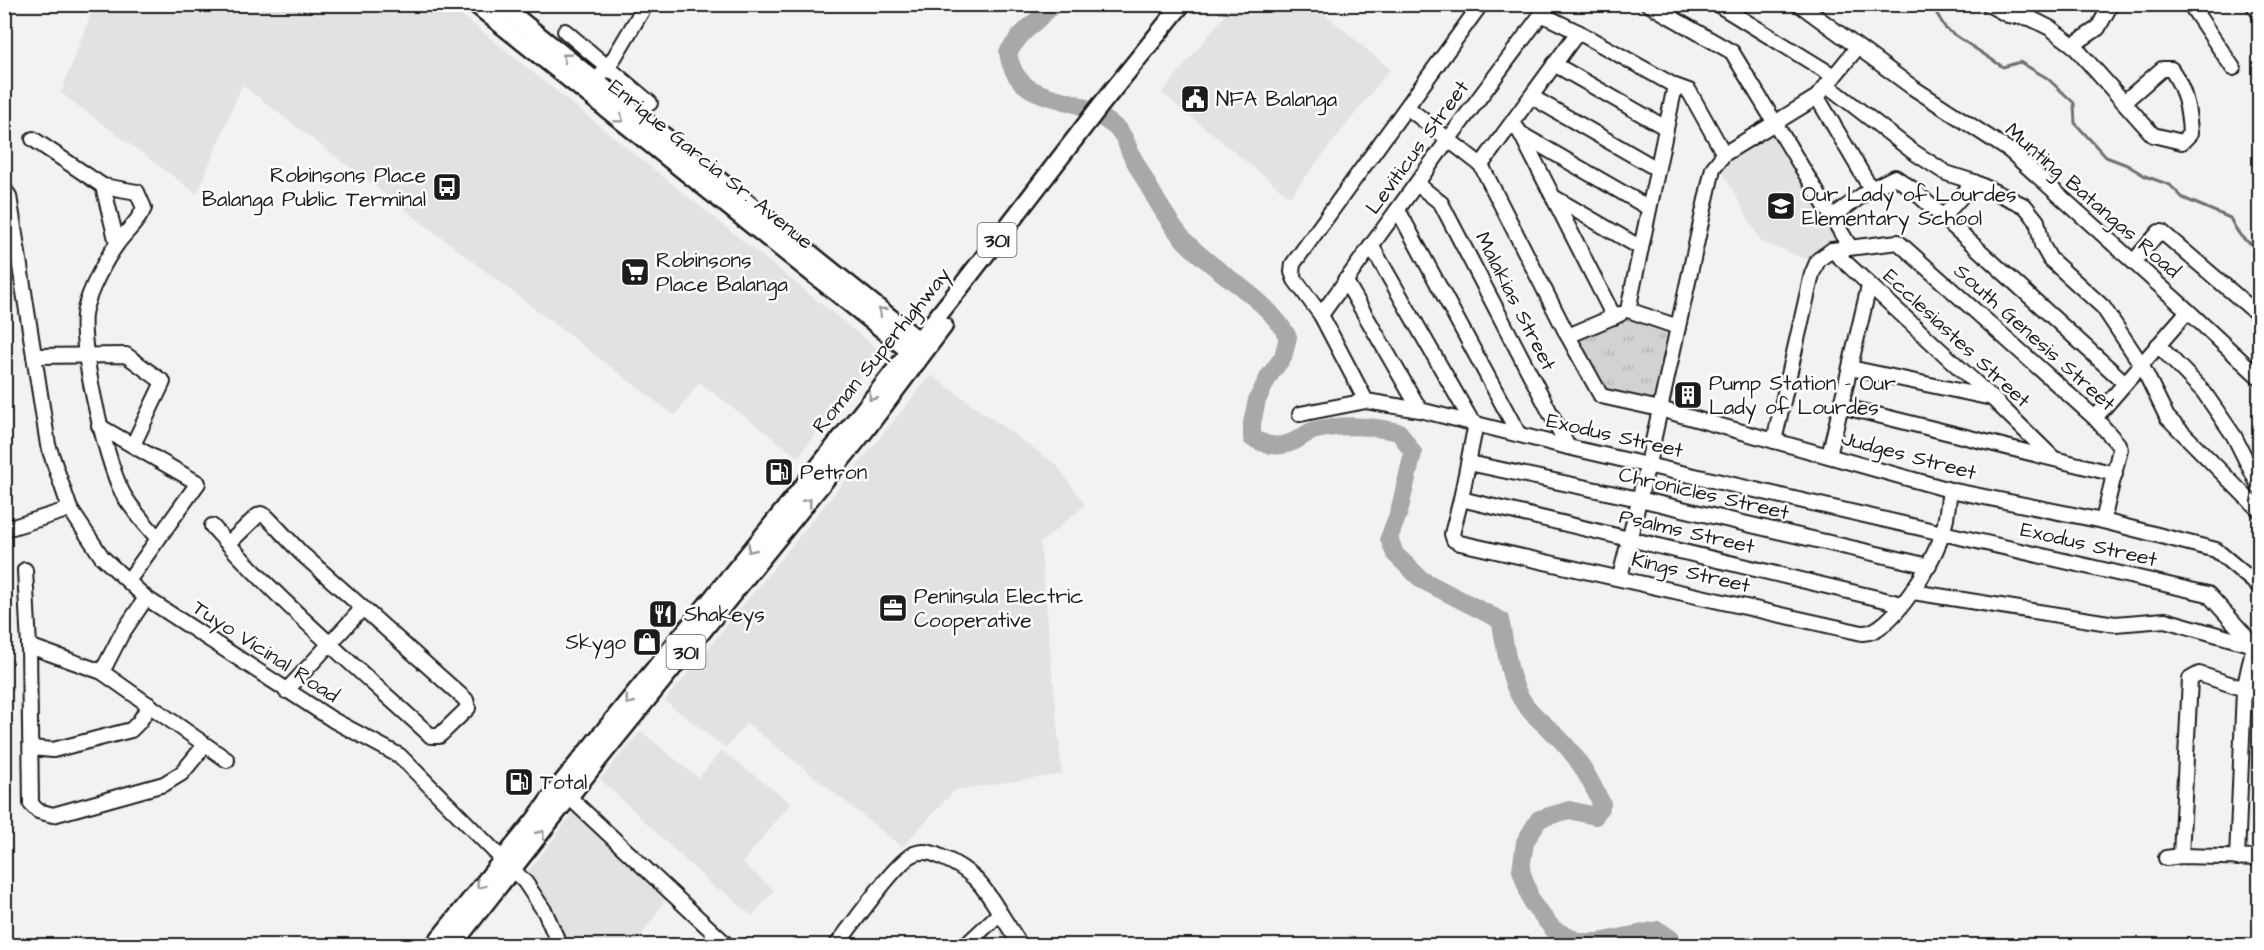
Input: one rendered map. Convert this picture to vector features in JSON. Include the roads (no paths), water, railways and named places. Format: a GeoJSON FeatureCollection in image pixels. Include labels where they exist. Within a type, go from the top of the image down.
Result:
{"type":"FeatureCollection","features":[{"type":"Feature","properties":{"kind":"main road","name":"Enrique Garcia Sr. Avenue"},"geometry":{"type":"LineString","coordinates":[[476,4],[590,86],[918,349]]}},
{"type":"Feature","properties":{"kind":"main road","name":"Enrique Garcia Sr. Avenue"},"geometry":{"type":"LineString","coordinates":[[500,4],[590,86]]}},
{"type":"Feature","properties":{"kind":"main road","name":"Roman Superhighway"},"geometry":{"type":"LineString","coordinates":[[452,945],[507,864],[918,349],[1182,4]]}},
{"type":"Feature","properties":{"kind":"main road","name":"Roman Superhighway"},"geometry":{"type":"LineString","coordinates":[[1103,109],[1194,4]]}},
{"type":"Feature","properties":{"kind":"main road","name":"Roman Superhighway"},"geometry":{"type":"LineString","coordinates":[[433,945],[569,797],[865,431],[918,349]]}},
{"type":"Feature","properties":{"kind":"street"},"geometry":{"type":"LineString","coordinates":[[590,86],[608,68],[646,4]]}},
{"type":"Feature","properties":{"kind":"street"},"geometry":{"type":"LineString","coordinates":[[1366,402],[1321,315],[1295,280],[1292,272],[1293,264],[1481,4]]}},
{"type":"Feature","properties":{"kind":"street"},"geometry":{"type":"LineString","coordinates":[[1648,4],[1732,52],[1850,247]]}},
{"type":"Feature","properties":{"kind":"street"},"geometry":{"type":"LineString","coordinates":[[1717,4],[1831,80],[1912,151],[1946,173],[1974,182],[2025,206],[2037,221],[2042,245],[2050,258],[2103,307],[2141,364],[2167,417],[2259,510]]}},
{"type":"Feature","properties":{"kind":"street","name":"Munting Batangas Road"},"geometry":{"type":"LineString","coordinates":[[1799,4],[1912,87],[2010,151],[2259,378]]}},
{"type":"Feature","properties":{"kind":"street"},"geometry":{"type":"LineString","coordinates":[[1988,4],[2008,15],[2031,11],[2073,45],[2153,135],[2182,142],[2190,134],[2190,112],[2179,80],[2171,69],[2162,69],[2124,102]]}},
{"type":"Feature","properties":{"kind":"street"},"geometry":{"type":"LineString","coordinates":[[2073,45],[2098,28],[2111,4]]}},
{"type":"Feature","properties":{"kind":"street"},"geometry":{"type":"LineString","coordinates":[[2190,4],[2233,68]]}},
{"type":"Feature","properties":{"kind":"street"},"geometry":{"type":"LineString","coordinates":[[2253,4],[2259,14]]}},
{"type":"Feature","properties":{"kind":"street"},"geometry":{"type":"LineString","coordinates":[[1545,9],[1578,32],[1689,92],[1724,154]]}},
{"type":"Feature","properties":{"kind":"street","name":"Leviticus Street"},"geometry":{"type":"LineString","coordinates":[[1321,315],[1545,9]]}},
{"type":"Feature","properties":{"kind":"street"},"geometry":{"type":"LineString","coordinates":[[565,31],[650,102]]}},
{"type":"Feature","properties":{"kind":"street"},"geometry":{"type":"LineString","coordinates":[[1481,165],[1517,128],[1532,97],[1578,32]]}},
{"type":"Feature","properties":{"kind":"street"},"geometry":{"type":"LineString","coordinates":[[1620,578],[1648,464],[1713,168],[1724,154],[1817,97],[1857,48]]}},
{"type":"Feature","properties":{"kind":"street"},"geometry":{"type":"LineString","coordinates":[[1554,64],[1666,128]]}},
{"type":"Feature","properties":{"kind":"street"},"geometry":{"type":"LineString","coordinates":[[1628,310],[1675,86]]}},
{"type":"Feature","properties":{"kind":"street"},"geometry":{"type":"LineString","coordinates":[[1532,97],[1657,169]]}},
{"type":"Feature","properties":{"kind":"street"},"geometry":{"type":"LineString","coordinates":[[1817,97],[1871,189]]}},
{"type":"Feature","properties":{"kind":"street","name":"Judges Street"},"geometry":{"type":"LineString","coordinates":[[1408,108],[1481,165],[1601,396],[1660,409],[1950,490],[2103,522],[2216,550],[2259,587]]}},
{"type":"Feature","properties":{"kind":"street"},"geometry":{"type":"LineString","coordinates":[[1517,128],[1614,316]]}},
{"type":"Feature","properties":{"kind":"street"},"geometry":{"type":"LineString","coordinates":[[1517,128],[1649,208]]}},
{"type":"Feature","properties":{"kind":"street"},"geometry":{"type":"LineString","coordinates":[[33,139],[103,186],[137,192],[144,208],[140,218],[117,243],[85,311],[87,355],[99,426],[122,492],[158,539]]}},
{"type":"Feature","properties":{"kind":"street"},"geometry":{"type":"LineString","coordinates":[[1832,217],[1871,189],[1895,177],[1943,217],[2125,383]]}},
{"type":"Feature","properties":{"kind":"street"},"geometry":{"type":"LineString","coordinates":[[1943,217],[1974,182]]}},
{"type":"Feature","properties":{"kind":"street","name":"Malakias Street"},"geometry":{"type":"LineString","coordinates":[[1417,184],[1442,203],[1568,447]]}},
{"type":"Feature","properties":{"kind":"street"},"geometry":{"type":"LineString","coordinates":[[103,186],[117,243]]}},
{"type":"Feature","properties":{"kind":"street","name":"Tuyo Vicinal Road"},"geometry":{"type":"LineString","coordinates":[[4,189],[9,196],[48,445],[70,509],[102,557],[147,598],[286,691],[333,720],[400,756],[535,895],[560,945]]}},
{"type":"Feature","properties":{"kind":"street"},"geometry":{"type":"LineString","coordinates":[[1554,197],[1641,248]]}},
{"type":"Feature","properties":{"kind":"street"},"geometry":{"type":"LineString","coordinates":[[1398,210],[1518,433]]}},
{"type":"Feature","properties":{"kind":"street"},"geometry":{"type":"LineString","coordinates":[[2133,261],[2159,232],[2162,232],[2259,316]]}},
{"type":"Feature","properties":{"kind":"street","name":"South Genesis Street"},"geometry":{"type":"LineString","coordinates":[[1832,250],[1898,242],[2095,418],[2120,449],[2103,522]]}},
{"type":"Feature","properties":{"kind":"street"},"geometry":{"type":"LineString","coordinates":[[1371,245],[1474,423]]}},
{"type":"Feature","properties":{"kind":"street"},"geometry":{"type":"LineString","coordinates":[[1774,441],[1812,274],[1818,260],[1832,250]]}},
{"type":"Feature","properties":{"kind":"street","name":"Ecclesiastes Street"},"geometry":{"type":"LineString","coordinates":[[1832,250],[1992,398],[2053,458]]}},
{"type":"Feature","properties":{"kind":"street"},"geometry":{"type":"LineString","coordinates":[[1346,280],[1420,410]]}},
{"type":"Feature","properties":{"kind":"street"},"geometry":{"type":"LineString","coordinates":[[1829,456],[1869,286]]}},
{"type":"Feature","properties":{"kind":"street"},"geometry":{"type":"LineString","coordinates":[[1568,336],[1628,310],[1678,327]]}},
{"type":"Feature","properties":{"kind":"street"},"geometry":{"type":"LineString","coordinates":[[2095,418],[2188,311]]}},
{"type":"Feature","properties":{"kind":"street"},"geometry":{"type":"LineString","coordinates":[[2158,345],[2203,391],[2234,436],[2259,488]]}},
{"type":"Feature","properties":{"kind":"street"},"geometry":{"type":"LineString","coordinates":[[34,356],[126,355],[163,382],[133,445]]}},
{"type":"Feature","properties":{"kind":"street"},"geometry":{"type":"LineString","coordinates":[[1850,368],[1992,398]]}},
{"type":"Feature","properties":{"kind":"street","name":"Exodus Street"},"geometry":{"type":"LineString","coordinates":[[1300,414],[1366,402],[1420,410],[1568,447],[2208,594],[2257,646]]}},
{"type":"Feature","properties":{"kind":"street"},"geometry":{"type":"LineString","coordinates":[[1841,405],[2115,474]]}},
{"type":"Feature","properties":{"kind":"street","name":"Kings Street"},"geometry":{"type":"LineString","coordinates":[[1474,423],[1469,463],[1452,534],[1454,540],[1862,633],[1878,629],[1913,592],[1929,566],[1943,532],[1950,490]]}},
{"type":"Feature","properties":{"kind":"street"},"geometry":{"type":"LineString","coordinates":[[99,426],[198,483],[128,580]]}},
{"type":"Feature","properties":{"kind":"street","name":"Chronicles Street"},"geometry":{"type":"LineString","coordinates":[[1469,463],[1639,499],[1929,566]]}},
{"type":"Feature","properties":{"kind":"street","name":"Psalms Street"},"geometry":{"type":"LineString","coordinates":[[1461,499],[1902,604]]}},
{"type":"Feature","properties":{"kind":"street"},"geometry":{"type":"LineString","coordinates":[[4,527],[13,527],[70,509]]}},
{"type":"Feature","properties":{"kind":"street"},"geometry":{"type":"LineString","coordinates":[[212,526],[228,544],[268,588],[431,736],[439,736],[468,708],[466,700],[301,553],[267,517],[261,514],[255,517],[228,544]]}},
{"type":"Feature","properties":{"kind":"street"},"geometry":{"type":"LineString","coordinates":[[25,570],[29,646],[31,804],[38,811],[53,815],[164,784],[182,773],[205,745]]}},
{"type":"Feature","properties":{"kind":"street"},"geometry":{"type":"LineString","coordinates":[[1913,592],[2115,624],[2166,620],[2257,646],[2244,690],[2236,858]]}},
{"type":"Feature","properties":{"kind":"street"},"geometry":{"type":"LineString","coordinates":[[102,672],[128,622],[147,598]]}},
{"type":"Feature","properties":{"kind":"street"},"geometry":{"type":"LineString","coordinates":[[286,691],[362,609]]}},
{"type":"Feature","properties":{"kind":"street"},"geometry":{"type":"LineString","coordinates":[[29,646],[102,672],[227,760]]}},
{"type":"Feature","properties":{"kind":"street"},"geometry":{"type":"LineString","coordinates":[[2181,856],[2190,679],[2199,674],[2259,694]]}},
{"type":"Feature","properties":{"kind":"street"},"geometry":{"type":"LineString","coordinates":[[31,748],[53,750],[131,730],[150,705]]}},
{"type":"Feature","properties":{"kind":"street"},"geometry":{"type":"LineString","coordinates":[[569,797],[728,945]]}},
{"type":"Feature","properties":{"kind":"street"},"geometry":{"type":"LineString","coordinates":[[836,945],[892,873],[915,853],[927,852],[959,864],[981,883],[1021,945]]}},
{"type":"Feature","properties":{"kind":"street"},"geometry":{"type":"LineString","coordinates":[[2166,858],[2181,856],[2259,858]]}},
{"type":"Feature","properties":{"kind":"street"},"geometry":{"type":"LineString","coordinates":[[965,945],[1000,913]]}},
{"type":"Feature","properties":{"kind":"waterway"},"geometry":{"type":"LineString","coordinates":[[1054,4],[1021,35],[1008,52],[1013,69],[1021,81],[1044,95],[1085,108],[1115,127],[1124,137],[1163,212],[1185,241],[1267,309],[1288,337],[1283,357],[1269,376],[1257,400],[1252,423],[1252,438],[1276,446],[1294,442],[1308,433],[1326,428],[1368,427],[1399,432],[1413,453],[1399,512],[1389,538],[1395,554],[1422,580],[1500,620],[1510,669],[1520,697],[1530,711],[1568,748],[1591,782],[1602,804],[1595,816],[1569,810],[1539,819],[1525,842],[1521,870],[1532,903],[1553,929],[1579,942],[1599,942],[1658,930],[1671,939],[1675,946]]}},
{"type":"Feature","properties":{"kind":"waterway"},"geometry":{"type":"LineString","coordinates":[[1931,4],[1946,29],[2003,67],[2020,62],[2047,78],[2074,103],[2075,123],[2106,157],[2170,185],[2183,198],[2230,218],[2245,240],[2260,246]]}},
{"type":"Feature","properties":{"kind":"place","name":"NFA Balanga"},"geometry":{"type":"Point","coordinates":[1195,99]}},
{"type":"Feature","properties":{"kind":"place","name":"Robinsons Place Balanga Public Terminal"},"geometry":{"type":"Point","coordinates":[447,187]}},
{"type":"Feature","properties":{"kind":"place","name":"Our Lady of Lourdes Elementary School"},"geometry":{"type":"Point","coordinates":[1781,206]}},
{"type":"Feature","properties":{"kind":"place","name":"Robinsons Place Balanga"},"geometry":{"type":"Point","coordinates":[635,272]}},
{"type":"Feature","properties":{"kind":"place","name":"Pump Station - Our Lady of Lourdes"},"geometry":{"type":"Point","coordinates":[1688,395]}},
{"type":"Feature","properties":{"kind":"place","name":"Petron"},"geometry":{"type":"Point","coordinates":[779,472]}},
{"type":"Feature","properties":{"kind":"place","name":"Peninsula Electric Cooperative"},"geometry":{"type":"Point","coordinates":[893,608]}},
{"type":"Feature","properties":{"kind":"place","name":"Shakeys"},"geometry":{"type":"Point","coordinates":[663,614]}},
{"type":"Feature","properties":{"kind":"place","name":"Skygo"},"geometry":{"type":"Point","coordinates":[647,642]}},
{"type":"Feature","properties":{"kind":"place","name":"Total"},"geometry":{"type":"Point","coordinates":[519,782]}}]}
